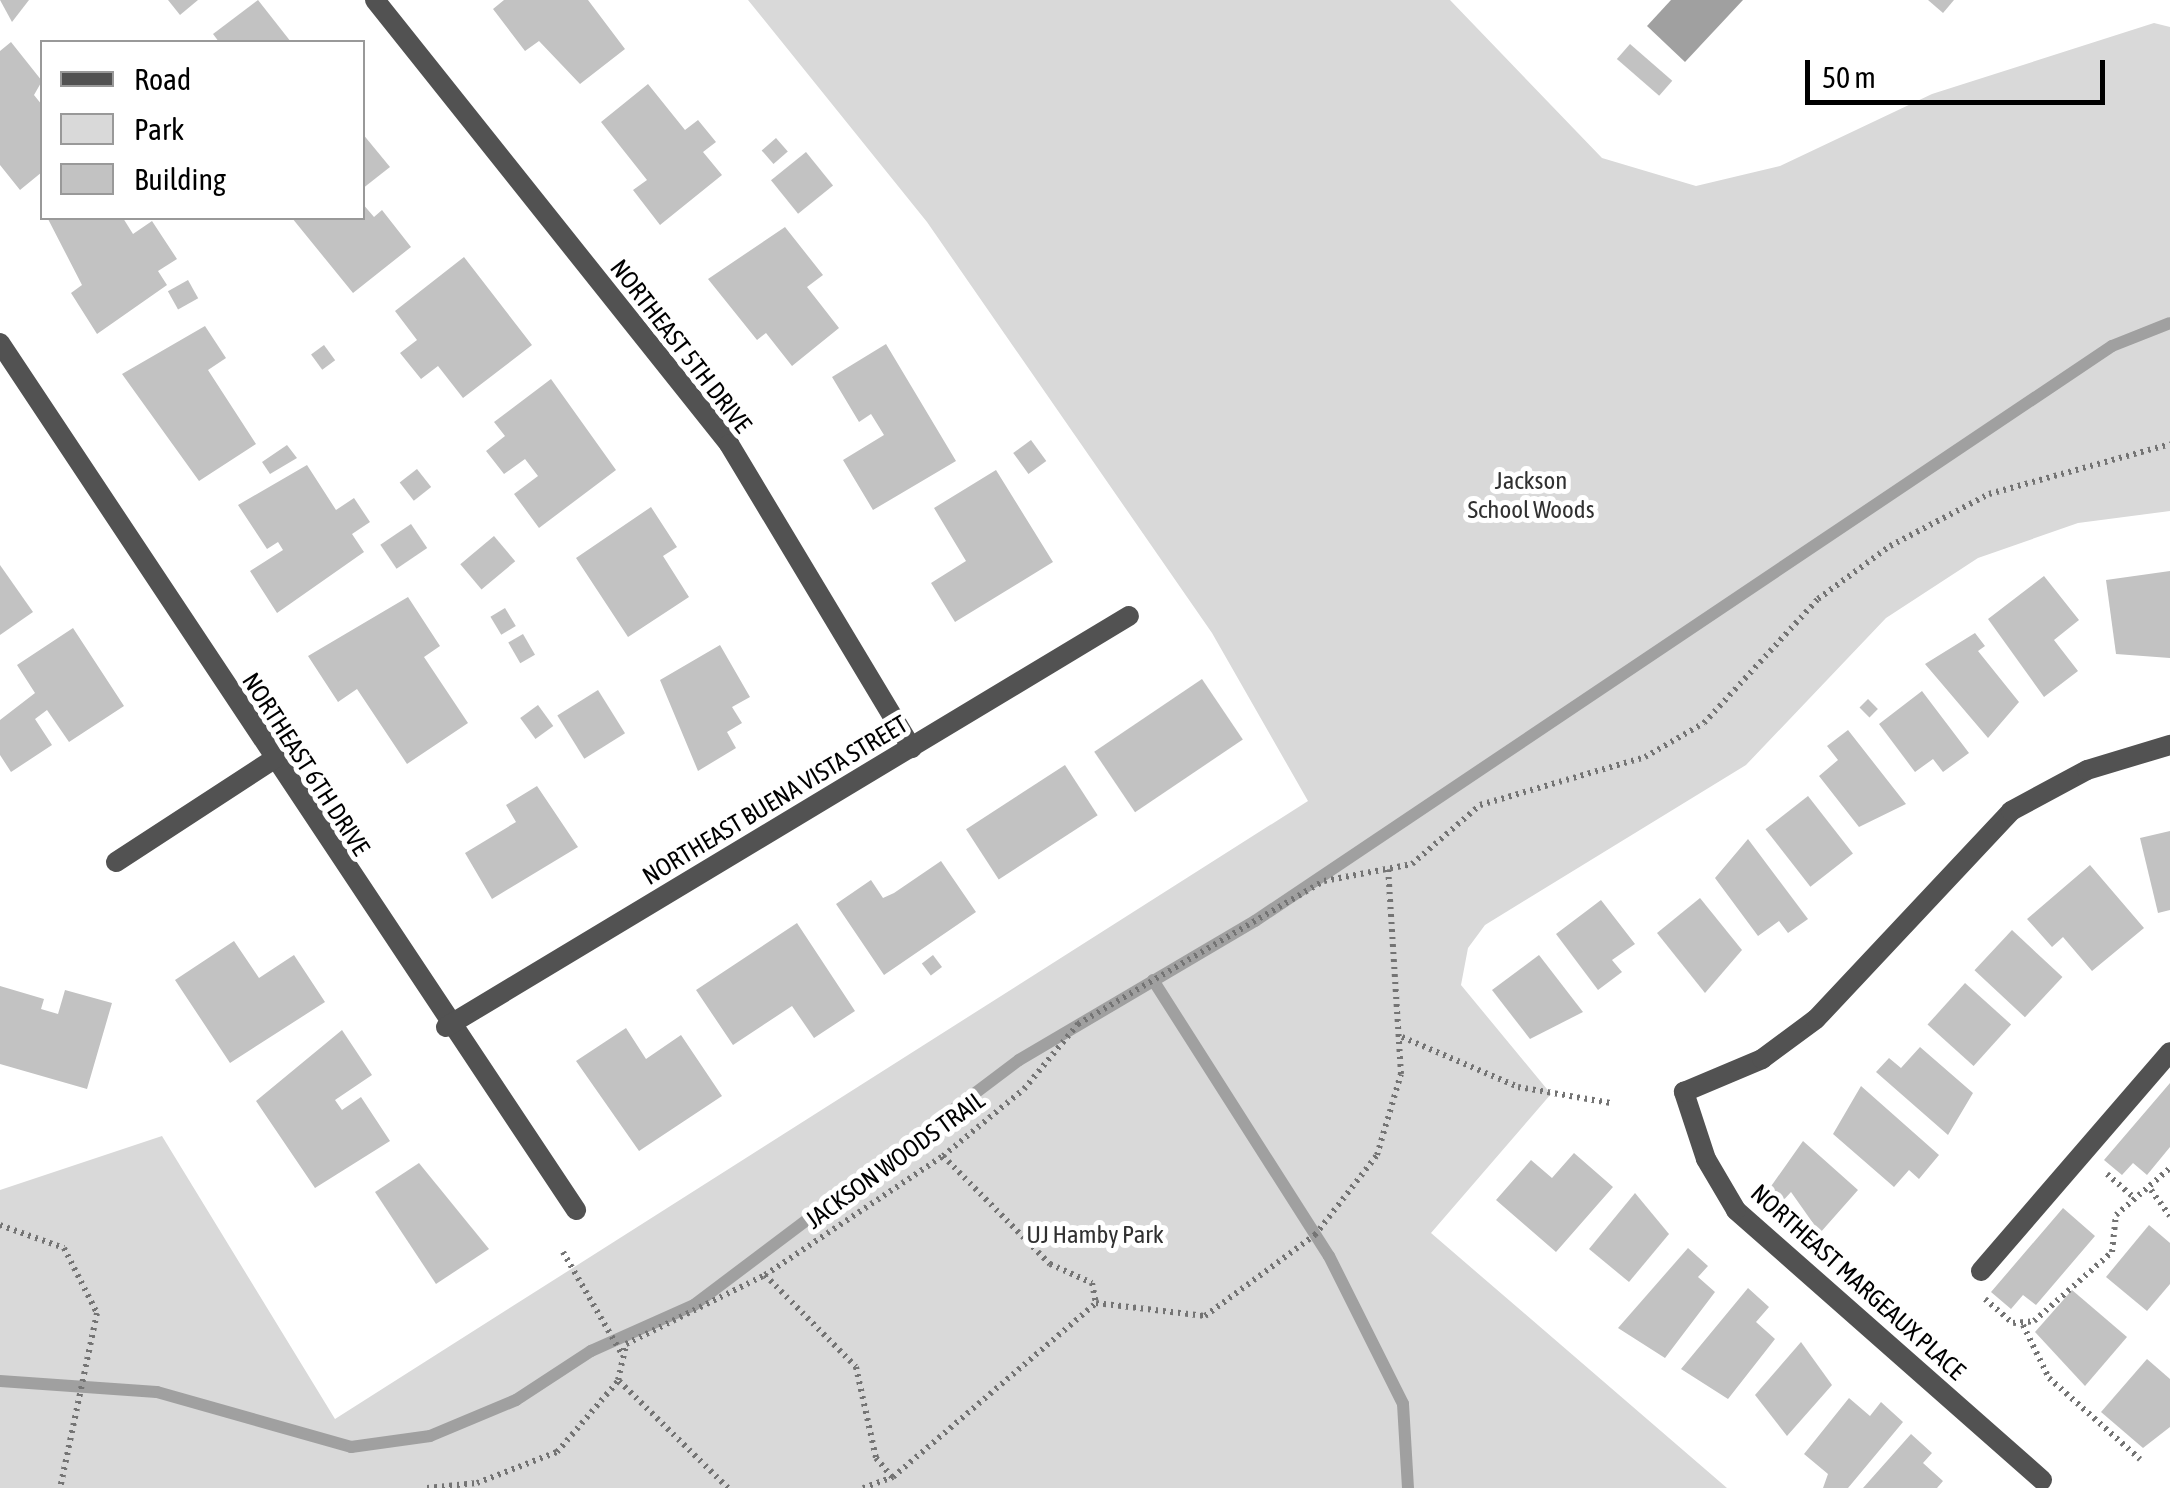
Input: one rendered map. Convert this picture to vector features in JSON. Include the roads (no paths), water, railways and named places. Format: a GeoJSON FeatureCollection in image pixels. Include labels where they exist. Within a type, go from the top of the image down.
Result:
{"type":"FeatureCollection","features":[{"type":"Feature","properties":{"kind":"street","name":"NORTHEAST 5TH DRIVE"},"geometry":{"type":"LineString","coordinates":[[376,0],[729,444],[912,748]]}},
{"type":"Feature","properties":{"kind":"street","name":"NORTHEAST 6TH DRIVE"},"geometry":{"type":"LineString","coordinates":[[0,343],[446,1027],[576,1210]]}},
{"type":"Feature","properties":{"kind":"street","name":"NORTHEAST BUENA VISTA STREET"},"geometry":{"type":"LineString","coordinates":[[446,1027],[1128,616]]}},
{"type":"Feature","properties":{"kind":"street","name":"NORTHEAST MARGEAUX PLACE"},"geometry":{"type":"LineString","coordinates":[[2042,1480],[1736,1210],[1706,1160],[1684,1092],[1743,1070],[1816,1019],[2011,811],[2087,770],[2170,745]]}},
{"type":"Feature","properties":{"kind":"street"},"geometry":{"type":"LineString","coordinates":[[116,862],[274,759]]}},
{"type":"Feature","properties":{"kind":"street"},"geometry":{"type":"LineString","coordinates":[[1982,1278],[2170,1052]]}},
{"type":"Feature","properties":{"kind":"waterway"},"geometry":{"type":"LineString","coordinates":[[0,1381],[157,1392],[351,1447],[430,1436],[516,1400],[591,1351],[694,1305],[1019,1060],[1255,921],[2112,346],[2170,323]]}},
{"type":"Feature","properties":{"kind":"waterway"},"geometry":{"type":"LineString","coordinates":[[1153,980],[1329,1256],[1403,1404],[1408,1488]]}},
{"type":"Feature","properties":{"kind":"park label","name":"Jackson School Woods"},"geometry":{"type":"Point","coordinates":[1531,496]}},
{"type":"Feature","properties":{"kind":"park label","name":"UJ Hamby Park"},"geometry":{"type":"Point","coordinates":[1095,1234]}}]}
